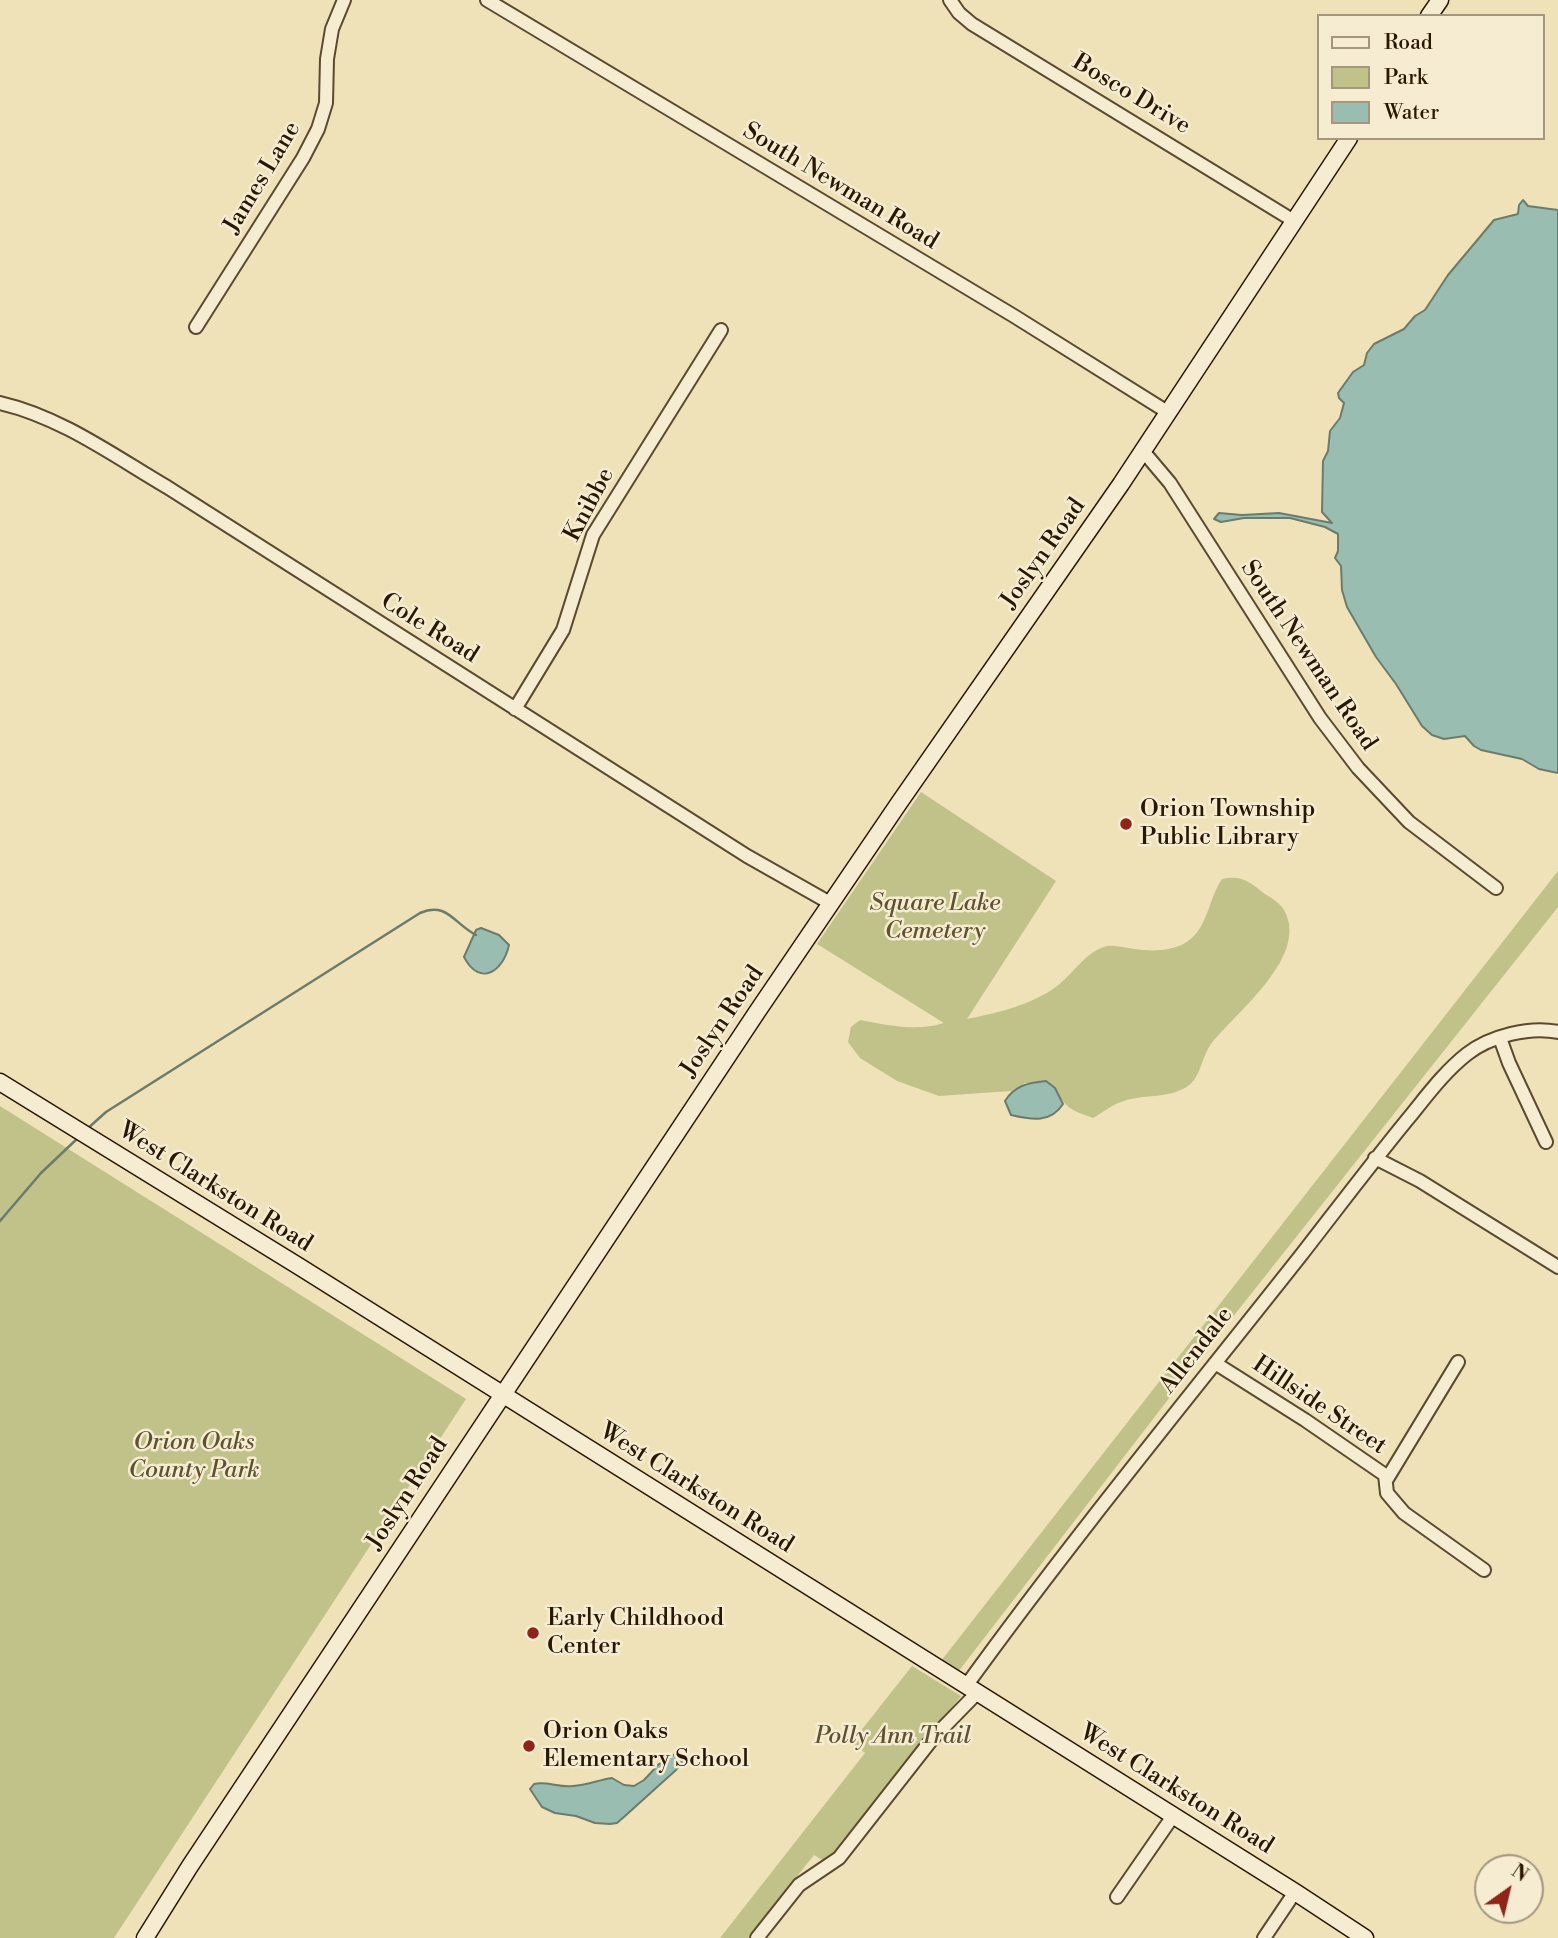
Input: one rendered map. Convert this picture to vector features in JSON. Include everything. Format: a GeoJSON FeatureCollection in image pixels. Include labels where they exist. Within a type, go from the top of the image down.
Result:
{"type":"FeatureCollection","features":[{"type":"Feature","properties":{"kind":"street","name":"James Lane"},"geometry":{"type":"LineString","coordinates":[[197,327],[303,158],[318,129],[326,103],[327,58],[332,29],[344,0]]}},
{"type":"Feature","properties":{"kind":"street","name":"South Newman Road"},"geometry":{"type":"LineString","coordinates":[[487,0],[1014,316],[1169,413]]}},
{"type":"Feature","properties":{"kind":"street","name":"Bosco Drive"},"geometry":{"type":"LineString","coordinates":[[950,0],[958,13],[972,24],[1294,221]]}},
{"type":"Feature","properties":{"kind":"street","name":"Joslyn Road"},"geometry":{"type":"LineString","coordinates":[[145,1938],[501,1395],[830,903],[1169,413],[1348,140]]}},
{"type":"Feature","properties":{"kind":"street","name":"Knibbe"},"geometry":{"type":"LineString","coordinates":[[515,709],[563,630],[593,535],[721,330]]}},
{"type":"Feature","properties":{"kind":"street","name":"Cole Road"},"geometry":{"type":"LineString","coordinates":[[0,403],[42,417],[69,430],[167,487],[747,856],[830,903]]}},
{"type":"Feature","properties":{"kind":"street","name":"South Newman Road"},"geometry":{"type":"LineString","coordinates":[[1143,451],[1170,483],[1320,719],[1358,768],[1409,822],[1496,888]]}},
{"type":"Feature","properties":{"kind":"street","name":"Allendale"},"geometry":{"type":"LineString","coordinates":[[757,1938],[799,1885],[839,1858],[972,1689],[1003,1635],[1447,1071],[1471,1051],[1500,1038],[1528,1030],[1558,1032]]}},
{"type":"Feature","properties":{"kind":"street"},"geometry":{"type":"LineString","coordinates":[[1500,1038],[1508,1063],[1546,1142]]}},
{"type":"Feature","properties":{"kind":"street","name":"West Clarkston Road"},"geometry":{"type":"LineString","coordinates":[[0,1082],[1296,1892],[1365,1938]]}},
{"type":"Feature","properties":{"kind":"street"},"geometry":{"type":"LineString","coordinates":[[1376,1158],[1420,1181],[1558,1268]]}},
{"type":"Feature","properties":{"kind":"street"},"geometry":{"type":"LineString","coordinates":[[1387,1479],[1458,1362]]}},
{"type":"Feature","properties":{"kind":"street","name":"Hillside Street"},"geometry":{"type":"LineString","coordinates":[[1215,1363],[1385,1475],[1387,1493],[1404,1513],[1485,1570]]}},
{"type":"Feature","properties":{"kind":"street"},"geometry":{"type":"LineString","coordinates":[[1117,1897],[1172,1816]]}},
{"type":"Feature","properties":{"kind":"street"},"geometry":{"type":"LineString","coordinates":[[1264,1938],[1296,1892]]}},
{"type":"Feature","properties":{"kind":"green space","name":"Square Lake Cemetery"},"geometry":{"type":"Polygon","coordinates":[[[921,792],[1056,881],[967,1019],[1002,1011],[1047,993],[1086,958],[1107,946],[1157,950],[1185,943],[1199,930],[1222,879],[1245,880],[1282,907],[1289,925],[1288,943],[1280,962],[1268,981],[1211,1044],[1196,1078],[1188,1086],[1164,1095],[1121,1102],[1093,1118],[1070,1108],[1055,1088],[1025,1083],[1011,1091],[939,1096],[897,1081],[860,1058],[848,1042],[851,1027],[860,1020],[913,1027],[944,1023],[817,944],[921,792]]]}},
{"type":"Feature","properties":{"kind":"green space","name":"Polly Ann Trail"},"geometry":{"type":"Polygon","coordinates":[[[1558,871],[1558,907],[1197,1362],[958,1672],[941,1661],[1558,871]]]}},
{"type":"Feature","properties":{"kind":"green space","name":"Orion Oaks County Park"},"geometry":{"type":"Polygon","coordinates":[[[0,1106],[466,1399],[114,1938],[0,1938],[0,1106]]]}},
{"type":"Feature","properties":{"kind":"green space","name":"Polly Ann Trail"},"geometry":{"type":"Polygon","coordinates":[[[912,1666],[961,1696],[829,1864],[814,1855],[748,1938],[720,1938],[865,1753],[852,1742],[912,1666]]]}},
{"type":"Feature","properties":{"kind":"water"},"geometry":{"type":"Polygon","coordinates":[[[1523,200],[1528,206],[1558,210],[1558,773],[1539,769],[1522,759],[1481,750],[1465,736],[1444,739],[1432,735],[1422,726],[1376,657],[1347,607],[1342,590],[1341,566],[1335,558],[1338,551],[1338,534],[1325,527],[1290,518],[1244,518],[1221,522],[1214,519],[1219,513],[1279,513],[1332,523],[1322,512],[1323,461],[1328,451],[1330,431],[1340,418],[1344,403],[1338,393],[1353,372],[1364,365],[1367,353],[1374,344],[1404,329],[1415,316],[1425,310],[1448,275],[1494,220],[1518,214],[1523,200]]]}},
{"type":"Feature","properties":{"kind":"water"},"geometry":{"type":"Polygon","coordinates":[[[481,928],[499,935],[509,945],[496,969],[484,974],[477,972],[464,957],[476,930],[481,928]]]}},
{"type":"Feature","properties":{"kind":"water"},"geometry":{"type":"Polygon","coordinates":[[[1046,1081],[1055,1088],[1063,1104],[1058,1110],[1040,1118],[1011,1115],[1005,1101],[1013,1091],[1028,1084],[1046,1081]]]}},
{"type":"Feature","properties":{"kind":"water"},"geometry":{"type":"Polygon","coordinates":[[[678,1752],[683,1756],[676,1770],[617,1823],[595,1823],[576,1816],[555,1813],[542,1807],[530,1789],[539,1783],[583,1785],[612,1778],[624,1785],[634,1786],[644,1780],[659,1764],[678,1752]]]}},
{"type":"Feature","properties":{"kind":"waterway"},"geometry":{"type":"LineString","coordinates":[[86,1130],[106,1112],[420,913],[429,910],[444,912],[476,935]]}},
{"type":"Feature","properties":{"kind":"waterway"},"geometry":{"type":"LineString","coordinates":[[0,1221],[41,1173],[79,1137]]}},
{"type":"Feature","properties":{"kind":"place","name":"Orion Township Public Library"},"geometry":{"type":"Point","coordinates":[1126,824]}},
{"type":"Feature","properties":{"kind":"place","name":"Early Childhood Center"},"geometry":{"type":"Point","coordinates":[533,1633]}},
{"type":"Feature","properties":{"kind":"place","name":"Orion Oaks Elementary School"},"geometry":{"type":"Point","coordinates":[529,1746]}}]}
